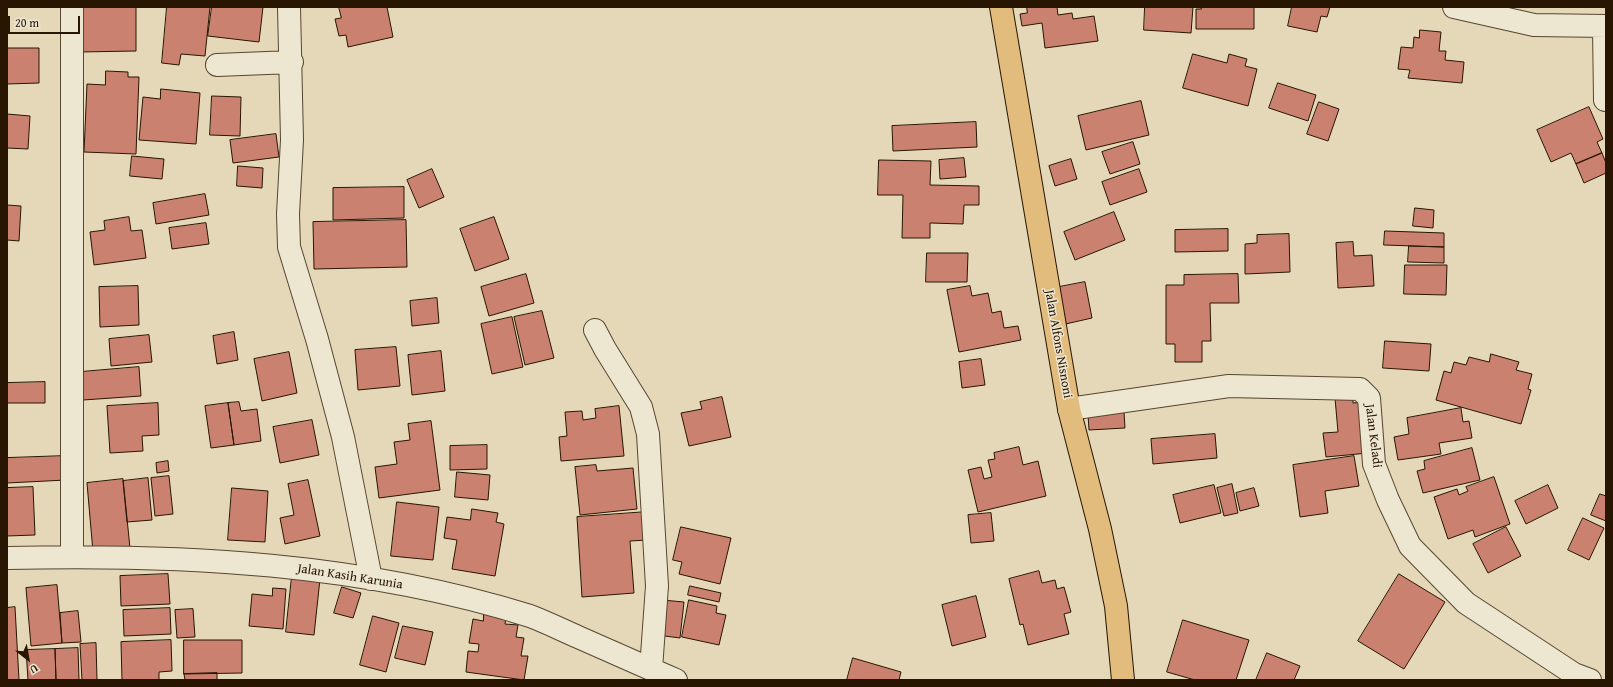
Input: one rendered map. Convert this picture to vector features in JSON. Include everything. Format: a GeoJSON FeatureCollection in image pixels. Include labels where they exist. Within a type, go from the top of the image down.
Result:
{"type":"FeatureCollection","features":[{"type":"Feature","properties":{"kind":"main road","name":"Jalan Alfons Nisnoni"},"geometry":{"type":"LineString","coordinates":[[1001,7],[1070,409],[1100,529],[1116,606],[1123,680]]}},
{"type":"Feature","properties":{"kind":"street"},"geometry":{"type":"LineString","coordinates":[[72,7],[72,556]]}},
{"type":"Feature","properties":{"kind":"street"},"geometry":{"type":"LineString","coordinates":[[289,7],[292,62],[292,140],[288,214],[289,247],[317,338],[343,436],[371,579]]}},
{"type":"Feature","properties":{"kind":"street"},"geometry":{"type":"LineString","coordinates":[[1454,7],[1536,16],[1605,26],[1605,100]]}},
{"type":"Feature","properties":{"kind":"street"},"geometry":{"type":"LineString","coordinates":[[217,65],[292,62]]}},
{"type":"Feature","properties":{"kind":"street"},"geometry":{"type":"LineString","coordinates":[[595,330],[641,407],[648,434],[657,586],[651,669]]}},
{"type":"Feature","properties":{"kind":"street","name":"Jalan Keladi"},"geometry":{"type":"LineString","coordinates":[[1070,409],[1229,386],[1360,389],[1369,398],[1374,464],[1388,500],[1410,546],[1466,603],[1574,674],[1590,680]]}},
{"type":"Feature","properties":{"kind":"street","name":"Jalan Kasih Karunia"},"geometry":{"type":"LineString","coordinates":[[7,558],[72,556],[265,564],[371,579],[459,596],[532,617],[676,680]]}},
{"type":"Feature","properties":{"kind":"building"},"geometry":{"type":"Polygon","coordinates":[[[79,7],[136,7],[136,51],[79,52],[79,7]]]}},
{"type":"Feature","properties":{"kind":"building"},"geometry":{"type":"Polygon","coordinates":[[[167,7],[210,7],[205,56],[181,54],[179,65],[162,63],[167,7]]]}},
{"type":"Feature","properties":{"kind":"building"},"geometry":{"type":"Polygon","coordinates":[[[212,7],[263,7],[259,42],[208,36],[212,7]]]}},
{"type":"Feature","properties":{"kind":"building"},"geometry":{"type":"Polygon","coordinates":[[[339,7],[387,7],[393,37],[348,47],[346,35],[339,36],[335,19],[341,18],[339,7]]]}},
{"type":"Feature","properties":{"kind":"building"},"geometry":{"type":"Polygon","coordinates":[[[1027,7],[1057,7],[1058,15],[1072,13],[1073,19],[1094,16],[1098,41],[1045,48],[1042,23],[1022,26],[1020,14],[1027,13],[1027,7]]]}},
{"type":"Feature","properties":{"kind":"building"},"geometry":{"type":"Polygon","coordinates":[[[1145,7],[1193,7],[1191,33],[1144,30],[1145,7]]]}},
{"type":"Feature","properties":{"kind":"building"},"geometry":{"type":"Polygon","coordinates":[[[1201,7],[1254,7],[1254,29],[1196,29],[1196,9],[1201,9],[1201,7]]]}},
{"type":"Feature","properties":{"kind":"building"},"geometry":{"type":"Polygon","coordinates":[[[1292,7],[1330,7],[1327,17],[1321,16],[1317,32],[1288,26],[1292,7]]]}},
{"type":"Feature","properties":{"kind":"building"},"geometry":{"type":"Polygon","coordinates":[[[1420,30],[1441,32],[1439,51],[1446,51],[1445,60],[1464,62],[1462,83],[1408,78],[1410,70],[1398,69],[1401,47],[1413,48],[1414,37],[1419,38],[1420,30]]]}},
{"type":"Feature","properties":{"kind":"building"},"geometry":{"type":"Polygon","coordinates":[[[7,48],[39,48],[39,83],[7,84],[7,48]]]}},
{"type":"Feature","properties":{"kind":"building"},"geometry":{"type":"Polygon","coordinates":[[[1193,54],[1227,63],[1229,54],[1247,59],[1245,66],[1257,69],[1248,106],[1183,88],[1193,54]]]}},
{"type":"Feature","properties":{"kind":"building"},"geometry":{"type":"Polygon","coordinates":[[[106,71],[128,72],[128,77],[139,77],[136,154],[84,152],[87,84],[105,85],[106,71]]]}},
{"type":"Feature","properties":{"kind":"building"},"geometry":{"type":"Polygon","coordinates":[[[1278,83],[1316,95],[1308,121],[1269,108],[1278,83]]]}},
{"type":"Feature","properties":{"kind":"building"},"geometry":{"type":"Polygon","coordinates":[[[161,89],[200,93],[196,144],[139,140],[143,97],[160,99],[161,89]]]}},
{"type":"Feature","properties":{"kind":"building"},"geometry":{"type":"Polygon","coordinates":[[[212,96],[241,97],[240,136],[210,135],[212,96]]]}},
{"type":"Feature","properties":{"kind":"building"},"geometry":{"type":"Polygon","coordinates":[[[1141,101],[1149,135],[1086,150],[1078,116],[1141,101]]]}},
{"type":"Feature","properties":{"kind":"building"},"geometry":{"type":"Polygon","coordinates":[[[1319,102],[1339,109],[1328,141],[1307,134],[1319,102]]]}},
{"type":"Feature","properties":{"kind":"building"},"geometry":{"type":"Polygon","coordinates":[[[1589,107],[1603,139],[1597,142],[1602,153],[1576,164],[1571,153],[1551,162],[1537,130],[1589,107]]]}},
{"type":"Feature","properties":{"kind":"building"},"geometry":{"type":"Polygon","coordinates":[[[7,114],[30,116],[28,149],[7,148],[7,114]]]}},
{"type":"Feature","properties":{"kind":"building"},"geometry":{"type":"Polygon","coordinates":[[[976,122],[977,147],[893,151],[892,126],[976,122]]]}},
{"type":"Feature","properties":{"kind":"building"},"geometry":{"type":"Polygon","coordinates":[[[276,134],[279,157],[233,163],[230,140],[276,134]]]}},
{"type":"Feature","properties":{"kind":"building"},"geometry":{"type":"Polygon","coordinates":[[[1133,142],[1140,164],[1110,174],[1102,152],[1133,142]]]}},
{"type":"Feature","properties":{"kind":"building"},"geometry":{"type":"Polygon","coordinates":[[[1602,153],[1606,163],[1606,173],[1584,183],[1576,164],[1602,153]]]}},
{"type":"Feature","properties":{"kind":"building"},"geometry":{"type":"Polygon","coordinates":[[[132,156],[164,159],[162,179],[130,176],[132,156]]]}},
{"type":"Feature","properties":{"kind":"building"},"geometry":{"type":"Polygon","coordinates":[[[964,158],[966,177],[940,179],[939,160],[964,158]]]}},
{"type":"Feature","properties":{"kind":"building"},"geometry":{"type":"Polygon","coordinates":[[[1071,159],[1077,179],[1055,186],[1049,166],[1071,159]]]}},
{"type":"Feature","properties":{"kind":"building"},"geometry":{"type":"Polygon","coordinates":[[[879,160],[931,161],[930,185],[979,186],[979,205],[964,205],[963,224],[930,223],[930,238],[902,238],[903,195],[878,195],[879,160]]]}},
{"type":"Feature","properties":{"kind":"building"},"geometry":{"type":"Polygon","coordinates":[[[238,166],[263,168],[262,188],[237,186],[238,166]]]}},
{"type":"Feature","properties":{"kind":"building"},"geometry":{"type":"Polygon","coordinates":[[[432,169],[444,197],[419,208],[407,180],[432,169]]]}},
{"type":"Feature","properties":{"kind":"building"},"geometry":{"type":"Polygon","coordinates":[[[1139,169],[1147,192],[1110,205],[1102,182],[1139,169]]]}},
{"type":"Feature","properties":{"kind":"building"},"geometry":{"type":"Polygon","coordinates":[[[404,187],[404,218],[333,220],[333,188],[404,187]]]}},
{"type":"Feature","properties":{"kind":"building"},"geometry":{"type":"Polygon","coordinates":[[[205,194],[209,215],[156,224],[153,203],[205,194]]]}},
{"type":"Feature","properties":{"kind":"building"},"geometry":{"type":"Polygon","coordinates":[[[7,205],[21,206],[19,241],[7,240],[7,205]]]}},
{"type":"Feature","properties":{"kind":"building"},"geometry":{"type":"Polygon","coordinates":[[[1415,208],[1434,210],[1433,228],[1413,226],[1415,208]]]}},
{"type":"Feature","properties":{"kind":"building"},"geometry":{"type":"Polygon","coordinates":[[[1114,212],[1125,240],[1075,260],[1064,232],[1114,212]]]}},
{"type":"Feature","properties":{"kind":"building"},"geometry":{"type":"Polygon","coordinates":[[[129,217],[131,231],[142,230],[146,258],[94,265],[90,232],[105,230],[104,221],[129,217]]]}},
{"type":"Feature","properties":{"kind":"building"},"geometry":{"type":"Polygon","coordinates":[[[494,217],[509,259],[475,271],[460,229],[494,217]]]}},
{"type":"Feature","properties":{"kind":"building"},"geometry":{"type":"Polygon","coordinates":[[[406,220],[407,267],[314,269],[313,222],[406,220]]]}},
{"type":"Feature","properties":{"kind":"building"},"geometry":{"type":"Polygon","coordinates":[[[206,223],[209,244],[172,249],[169,228],[206,223]]]}},
{"type":"Feature","properties":{"kind":"building"},"geometry":{"type":"Polygon","coordinates":[[[1228,229],[1228,251],[1175,252],[1175,230],[1228,229]]]}},
{"type":"Feature","properties":{"kind":"building"},"geometry":{"type":"Polygon","coordinates":[[[1385,231],[1444,233],[1444,247],[1384,245],[1385,231]]]}},
{"type":"Feature","properties":{"kind":"building"},"geometry":{"type":"Polygon","coordinates":[[[1289,234],[1290,272],[1245,274],[1245,244],[1257,243],[1257,235],[1289,234]]]}},
{"type":"Feature","properties":{"kind":"building"},"geometry":{"type":"Polygon","coordinates":[[[1353,242],[1354,256],[1372,255],[1374,286],[1338,288],[1336,243],[1353,242]]]}},
{"type":"Feature","properties":{"kind":"building"},"geometry":{"type":"Polygon","coordinates":[[[1409,246],[1444,247],[1444,263],[1408,262],[1409,246]]]}},
{"type":"Feature","properties":{"kind":"building"},"geometry":{"type":"Polygon","coordinates":[[[927,253],[968,253],[967,282],[926,282],[927,253]]]}},
{"type":"Feature","properties":{"kind":"building"},"geometry":{"type":"Polygon","coordinates":[[[1405,265],[1447,265],[1446,295],[1404,294],[1405,265]]]}},
{"type":"Feature","properties":{"kind":"building"},"geometry":{"type":"Polygon","coordinates":[[[526,274],[534,303],[489,316],[481,287],[526,274]]]}},
{"type":"Feature","properties":{"kind":"building"},"geometry":{"type":"Polygon","coordinates":[[[1238,274],[1239,303],[1210,303],[1211,341],[1202,341],[1202,362],[1175,362],[1175,344],[1166,344],[1166,285],[1184,285],[1184,275],[1238,274]]]}},
{"type":"Feature","properties":{"kind":"building"},"geometry":{"type":"Polygon","coordinates":[[[1085,282],[1092,318],[1061,325],[1054,288],[1085,282]]]}},
{"type":"Feature","properties":{"kind":"building"},"geometry":{"type":"Polygon","coordinates":[[[138,286],[139,325],[100,327],[99,287],[138,286]]]}},
{"type":"Feature","properties":{"kind":"building"},"geometry":{"type":"Polygon","coordinates":[[[970,286],[972,296],[988,293],[992,313],[1001,311],[1004,328],[1018,326],[1021,340],[959,352],[947,290],[970,286]]]}},
{"type":"Feature","properties":{"kind":"building"},"geometry":{"type":"Polygon","coordinates":[[[437,298],[439,323],[412,326],[410,301],[437,298]]]}},
{"type":"Feature","properties":{"kind":"building"},"geometry":{"type":"Polygon","coordinates":[[[542,311],[554,358],[525,365],[514,317],[542,311]]]}},
{"type":"Feature","properties":{"kind":"building"},"geometry":{"type":"Polygon","coordinates":[[[512,317],[523,367],[492,374],[481,324],[512,317]]]}},
{"type":"Feature","properties":{"kind":"building"},"geometry":{"type":"Polygon","coordinates":[[[234,332],[238,360],[217,364],[213,336],[234,332]]]}},
{"type":"Feature","properties":{"kind":"building"},"geometry":{"type":"Polygon","coordinates":[[[149,335],[152,362],[111,366],[109,339],[149,335]]]}},
{"type":"Feature","properties":{"kind":"building"},"geometry":{"type":"Polygon","coordinates":[[[1385,341],[1431,344],[1429,371],[1383,368],[1385,341]]]}},
{"type":"Feature","properties":{"kind":"building"},"geometry":{"type":"Polygon","coordinates":[[[396,347],[400,386],[358,390],[355,350],[396,347]]]}},
{"type":"Feature","properties":{"kind":"building"},"geometry":{"type":"Polygon","coordinates":[[[441,351],[445,391],[412,395],[408,355],[441,351]]]}},
{"type":"Feature","properties":{"kind":"building"},"geometry":{"type":"Polygon","coordinates":[[[289,352],[297,393],[262,401],[254,359],[289,352]]]}},
{"type":"Feature","properties":{"kind":"building"},"geometry":{"type":"Polygon","coordinates":[[[1491,354],[1519,362],[1516,370],[1532,374],[1528,389],[1531,390],[1521,424],[1436,400],[1444,371],[1451,373],[1454,362],[1466,365],[1469,357],[1489,362],[1491,354]]]}},
{"type":"Feature","properties":{"kind":"building"},"geometry":{"type":"Polygon","coordinates":[[[981,359],[985,385],[962,388],[959,362],[981,359]]]}},
{"type":"Feature","properties":{"kind":"building"},"geometry":{"type":"Polygon","coordinates":[[[139,367],[141,396],[83,400],[81,372],[139,367]]]}},
{"type":"Feature","properties":{"kind":"building"},"geometry":{"type":"Polygon","coordinates":[[[45,382],[45,403],[7,403],[7,383],[45,382]]]}},
{"type":"Feature","properties":{"kind":"building"},"geometry":{"type":"Polygon","coordinates":[[[1123,396],[1125,428],[1089,430],[1087,398],[1123,396]]]}},
{"type":"Feature","properties":{"kind":"building"},"geometry":{"type":"Polygon","coordinates":[[[1353,396],[1353,403],[1366,402],[1379,452],[1326,457],[1323,433],[1338,432],[1335,398],[1353,396]]]}},
{"type":"Feature","properties":{"kind":"building"},"geometry":{"type":"Polygon","coordinates":[[[722,397],[731,437],[689,446],[681,413],[702,409],[700,402],[722,397]]]}},
{"type":"Feature","properties":{"kind":"building"},"geometry":{"type":"Polygon","coordinates":[[[239,402],[241,411],[257,409],[261,441],[234,445],[228,403],[239,402]]]}},
{"type":"Feature","properties":{"kind":"building"},"geometry":{"type":"Polygon","coordinates":[[[158,403],[159,435],[142,436],[143,451],[110,453],[107,406],[158,403]]]}},
{"type":"Feature","properties":{"kind":"building"},"geometry":{"type":"Polygon","coordinates":[[[228,403],[234,445],[211,448],[205,406],[228,403]]]}},
{"type":"Feature","properties":{"kind":"building"},"geometry":{"type":"Polygon","coordinates":[[[619,406],[624,456],[561,461],[559,437],[567,436],[565,412],[582,411],[583,420],[596,418],[595,409],[619,406]]]}},
{"type":"Feature","properties":{"kind":"building"},"geometry":{"type":"Polygon","coordinates":[[[1461,408],[1463,422],[1469,421],[1472,438],[1439,443],[1441,454],[1398,460],[1394,437],[1409,434],[1407,418],[1461,408]]]}},
{"type":"Feature","properties":{"kind":"building"},"geometry":{"type":"Polygon","coordinates":[[[312,420],[319,455],[280,463],[273,427],[312,420]]]}},
{"type":"Feature","properties":{"kind":"building"},"geometry":{"type":"Polygon","coordinates":[[[431,421],[440,490],[379,498],[375,467],[397,464],[394,442],[410,440],[408,424],[431,421]]]}},
{"type":"Feature","properties":{"kind":"building"},"geometry":{"type":"Polygon","coordinates":[[[1215,434],[1217,458],[1153,464],[1151,439],[1215,434]]]}},
{"type":"Feature","properties":{"kind":"building"},"geometry":{"type":"Polygon","coordinates":[[[487,445],[487,469],[450,470],[450,446],[487,445]]]}},
{"type":"Feature","properties":{"kind":"building"},"geometry":{"type":"Polygon","coordinates":[[[1019,447],[1023,465],[1038,461],[1046,496],[978,512],[968,470],[981,467],[984,479],[992,477],[988,460],[995,459],[994,453],[1019,447]]]}},
{"type":"Feature","properties":{"kind":"building"},"geometry":{"type":"Polygon","coordinates":[[[1472,448],[1480,480],[1423,493],[1417,471],[1425,469],[1424,461],[1472,448]]]}},
{"type":"Feature","properties":{"kind":"building"},"geometry":{"type":"Polygon","coordinates":[[[65,456],[66,480],[7,483],[7,458],[65,456]]]}},
{"type":"Feature","properties":{"kind":"building"},"geometry":{"type":"Polygon","coordinates":[[[1354,456],[1359,486],[1325,491],[1328,513],[1300,517],[1293,465],[1354,456]]]}},
{"type":"Feature","properties":{"kind":"building"},"geometry":{"type":"Polygon","coordinates":[[[168,461],[169,471],[157,473],[156,463],[168,461]]]}},
{"type":"Feature","properties":{"kind":"building"},"geometry":{"type":"Polygon","coordinates":[[[596,465],[597,471],[633,468],[637,509],[580,515],[575,467],[596,465]]]}},
{"type":"Feature","properties":{"kind":"building"},"geometry":{"type":"Polygon","coordinates":[[[457,472],[490,475],[488,500],[455,497],[457,472]]]}},
{"type":"Feature","properties":{"kind":"building"},"geometry":{"type":"Polygon","coordinates":[[[169,476],[173,514],[155,516],[151,478],[169,476]]]}},
{"type":"Feature","properties":{"kind":"building"},"geometry":{"type":"Polygon","coordinates":[[[1494,477],[1510,524],[1475,537],[1473,530],[1448,539],[1434,497],[1457,489],[1459,495],[1468,491],[1466,487],[1494,477]]]}},
{"type":"Feature","properties":{"kind":"building"},"geometry":{"type":"Polygon","coordinates":[[[148,478],[152,520],[127,522],[123,481],[148,478]]]}},
{"type":"Feature","properties":{"kind":"building"},"geometry":{"type":"Polygon","coordinates":[[[123,479],[130,548],[93,552],[87,483],[123,479]]]}},
{"type":"Feature","properties":{"kind":"building"},"geometry":{"type":"Polygon","coordinates":[[[308,480],[320,536],[285,544],[280,518],[294,515],[288,484],[308,480]]]}},
{"type":"Feature","properties":{"kind":"building"},"geometry":{"type":"Polygon","coordinates":[[[1232,484],[1238,513],[1224,516],[1217,488],[1232,484]]]}},
{"type":"Feature","properties":{"kind":"building"},"geometry":{"type":"Polygon","coordinates":[[[1214,485],[1221,513],[1180,523],[1173,495],[1214,485]]]}},
{"type":"Feature","properties":{"kind":"building"},"geometry":{"type":"Polygon","coordinates":[[[1548,485],[1558,508],[1526,524],[1515,501],[1548,485]]]}},
{"type":"Feature","properties":{"kind":"building"},"geometry":{"type":"Polygon","coordinates":[[[33,487],[35,535],[7,536],[7,488],[33,487]]]}},
{"type":"Feature","properties":{"kind":"building"},"geometry":{"type":"Polygon","coordinates":[[[232,488],[268,491],[265,542],[228,540],[232,488]]]}},
{"type":"Feature","properties":{"kind":"building"},"geometry":{"type":"Polygon","coordinates":[[[1254,488],[1259,506],[1240,511],[1236,493],[1254,488]]]}},
{"type":"Feature","properties":{"kind":"building"},"geometry":{"type":"Polygon","coordinates":[[[1600,494],[1606,496],[1606,521],[1591,515],[1600,494]]]}},
{"type":"Feature","properties":{"kind":"building"},"geometry":{"type":"Polygon","coordinates":[[[397,502],[439,507],[433,560],[391,556],[397,502]]]}},
{"type":"Feature","properties":{"kind":"building"},"geometry":{"type":"Polygon","coordinates":[[[472,509],[498,513],[496,522],[504,524],[495,576],[452,569],[457,540],[444,538],[447,517],[470,520],[472,509]]]}},
{"type":"Feature","properties":{"kind":"building"},"geometry":{"type":"Polygon","coordinates":[[[647,512],[648,540],[630,541],[634,593],[582,597],[577,517],[647,512]]]}},
{"type":"Feature","properties":{"kind":"building"},"geometry":{"type":"Polygon","coordinates":[[[991,513],[994,541],[971,543],[968,515],[991,513]]]}},
{"type":"Feature","properties":{"kind":"building"},"geometry":{"type":"Polygon","coordinates":[[[1583,518],[1604,528],[1589,560],[1568,550],[1583,518]]]}},
{"type":"Feature","properties":{"kind":"building"},"geometry":{"type":"Polygon","coordinates":[[[681,527],[731,538],[720,584],[679,574],[682,562],[673,560],[681,527]]]}},
{"type":"Feature","properties":{"kind":"building"},"geometry":{"type":"Polygon","coordinates":[[[1506,527],[1521,556],[1488,573],[1473,544],[1506,527]]]}},
{"type":"Feature","properties":{"kind":"building"},"geometry":{"type":"Polygon","coordinates":[[[1039,571],[1042,583],[1055,580],[1057,589],[1064,587],[1071,612],[1064,614],[1069,634],[1028,645],[1023,624],[1020,625],[1009,579],[1039,571]]]}},
{"type":"Feature","properties":{"kind":"building"},"geometry":{"type":"Polygon","coordinates":[[[168,574],[170,604],[121,606],[120,576],[168,574]]]}},
{"type":"Feature","properties":{"kind":"building"},"geometry":{"type":"Polygon","coordinates":[[[1399,574],[1445,602],[1404,669],[1358,641],[1399,574]]]}},
{"type":"Feature","properties":{"kind":"building"},"geometry":{"type":"Polygon","coordinates":[[[292,576],[320,579],[314,635],[286,632],[292,576]]]}},
{"type":"Feature","properties":{"kind":"building"},"geometry":{"type":"Polygon","coordinates":[[[57,585],[62,643],[31,646],[26,588],[57,585]]]}},
{"type":"Feature","properties":{"kind":"building"},"geometry":{"type":"Polygon","coordinates":[[[690,586],[721,593],[719,602],[688,595],[690,586]]]}},
{"type":"Feature","properties":{"kind":"building"},"geometry":{"type":"Polygon","coordinates":[[[342,587],[361,593],[353,618],[334,613],[342,587]]]}},
{"type":"Feature","properties":{"kind":"building"},"geometry":{"type":"Polygon","coordinates":[[[273,588],[286,589],[283,629],[249,626],[252,594],[272,596],[273,588]]]}},
{"type":"Feature","properties":{"kind":"building"},"geometry":{"type":"Polygon","coordinates":[[[976,596],[986,637],[952,646],[942,605],[976,596]]]}},
{"type":"Feature","properties":{"kind":"building"},"geometry":{"type":"Polygon","coordinates":[[[662,600],[684,602],[680,638],[657,635],[662,600]]]}},
{"type":"Feature","properties":{"kind":"building"},"geometry":{"type":"Polygon","coordinates":[[[689,600],[717,606],[716,613],[726,615],[719,645],[682,637],[689,600]]]}},
{"type":"Feature","properties":{"kind":"building"},"geometry":{"type":"Polygon","coordinates":[[[15,607],[19,680],[7,680],[7,608],[15,607]]]}},
{"type":"Feature","properties":{"kind":"building"},"geometry":{"type":"Polygon","coordinates":[[[170,608],[171,634],[124,636],[123,610],[170,608]]]}},
{"type":"Feature","properties":{"kind":"building"},"geometry":{"type":"Polygon","coordinates":[[[193,609],[195,637],[177,638],[175,610],[193,609]]]}},
{"type":"Feature","properties":{"kind":"building"},"geometry":{"type":"Polygon","coordinates":[[[78,611],[81,642],[62,643],[60,613],[78,611]]]}},
{"type":"Feature","properties":{"kind":"building"},"geometry":{"type":"Polygon","coordinates":[[[484,613],[506,616],[505,624],[518,625],[516,637],[524,638],[521,656],[528,656],[524,680],[466,672],[468,651],[478,652],[479,644],[469,643],[473,619],[483,621],[484,613]]]}},
{"type":"Feature","properties":{"kind":"building"},"geometry":{"type":"Polygon","coordinates":[[[373,616],[399,623],[386,672],[360,665],[373,616]]]}},
{"type":"Feature","properties":{"kind":"building"},"geometry":{"type":"Polygon","coordinates":[[[1183,620],[1249,640],[1236,680],[1195,680],[1167,672],[1183,620]]]}},
{"type":"Feature","properties":{"kind":"building"},"geometry":{"type":"Polygon","coordinates":[[[403,626],[433,632],[425,665],[395,658],[403,626]]]}},
{"type":"Feature","properties":{"kind":"building"},"geometry":{"type":"Polygon","coordinates":[[[171,640],[172,671],[159,672],[159,680],[122,680],[121,642],[171,640]]]}},
{"type":"Feature","properties":{"kind":"building"},"geometry":{"type":"Polygon","coordinates":[[[184,640],[242,640],[242,673],[184,674],[184,640]]]}},
{"type":"Feature","properties":{"kind":"building"},"geometry":{"type":"Polygon","coordinates":[[[96,643],[97,680],[82,680],[80,644],[96,643]]]}},
{"type":"Feature","properties":{"kind":"building"},"geometry":{"type":"Polygon","coordinates":[[[78,648],[79,680],[56,680],[55,649],[78,648]]]}},
{"type":"Feature","properties":{"kind":"building"},"geometry":{"type":"Polygon","coordinates":[[[55,649],[56,680],[28,680],[26,650],[55,649]]]}},
{"type":"Feature","properties":{"kind":"building"},"geometry":{"type":"Polygon","coordinates":[[[1267,653],[1300,666],[1294,680],[1256,680],[1267,653]]]}},
{"type":"Feature","properties":{"kind":"building"},"geometry":{"type":"Polygon","coordinates":[[[853,658],[901,672],[899,680],[847,680],[853,658]]]}},
{"type":"Feature","properties":{"kind":"building"},"geometry":{"type":"Polygon","coordinates":[[[217,673],[217,680],[185,680],[184,674],[217,673]]]}}]}
